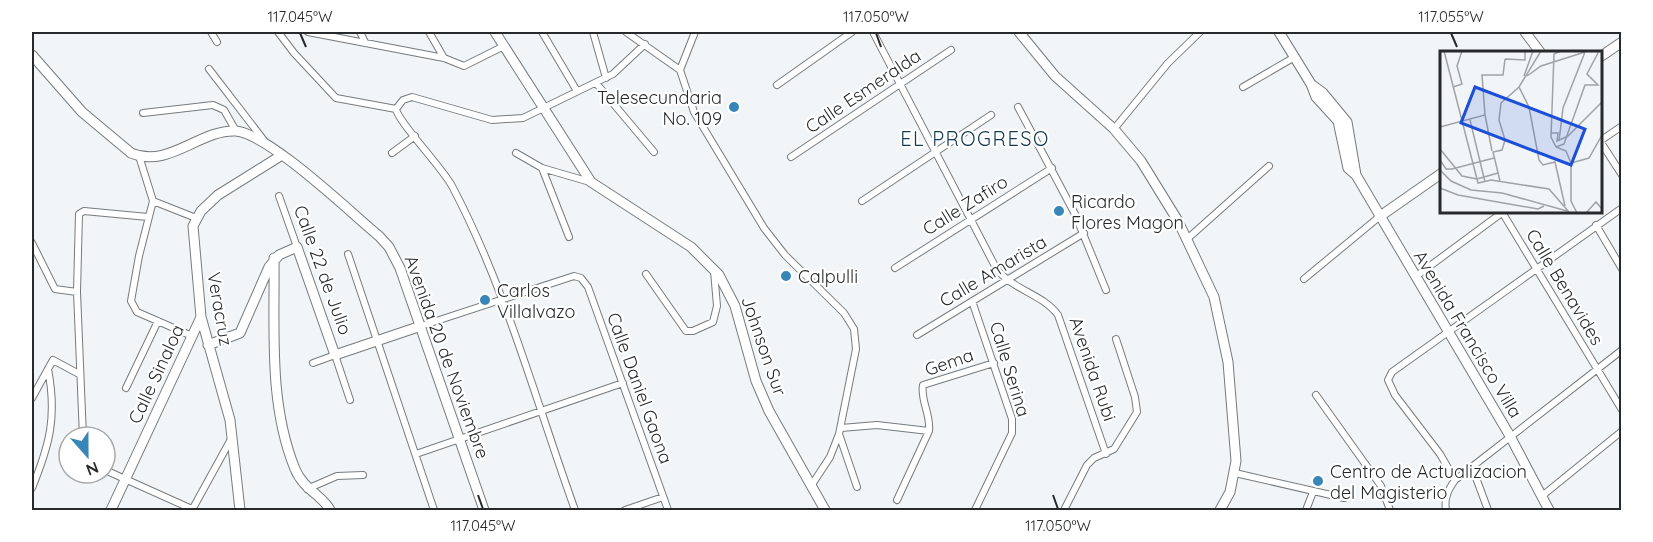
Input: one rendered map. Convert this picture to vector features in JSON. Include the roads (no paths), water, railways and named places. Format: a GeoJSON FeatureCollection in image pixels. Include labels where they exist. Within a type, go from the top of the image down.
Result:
{"type":"FeatureCollection","features":[{"type":"Feature","properties":{"kind":"street"},"geometry":{"type":"LineString","coordinates":[[211,32],[217,42]]}},
{"type":"Feature","properties":{"kind":"street"},"geometry":{"type":"LineString","coordinates":[[278,32],[294,53],[336,98],[396,109]]}},
{"type":"Feature","properties":{"kind":"street"},"geometry":{"type":"LineString","coordinates":[[308,32],[444,58],[464,66],[504,46]]}},
{"type":"Feature","properties":{"kind":"street"},"geometry":{"type":"LineString","coordinates":[[360,32],[365,42]]}},
{"type":"Feature","properties":{"kind":"street"},"geometry":{"type":"LineString","coordinates":[[429,32],[444,58]]}},
{"type":"Feature","properties":{"kind":"street"},"geometry":{"type":"LineString","coordinates":[[495,32],[591,182]]}},
{"type":"Feature","properties":{"kind":"street"},"geometry":{"type":"LineString","coordinates":[[542,32],[577,91]]}},
{"type":"Feature","properties":{"kind":"street"},"geometry":{"type":"LineString","coordinates":[[593,32],[606,78]]}},
{"type":"Feature","properties":{"kind":"street"},"geometry":{"type":"LineString","coordinates":[[626,32],[680,70],[694,112],[764,228],[785,255],[844,313],[854,329],[856,349],[840,431],[830,457],[811,486]]}},
{"type":"Feature","properties":{"kind":"street"},"geometry":{"type":"LineString","coordinates":[[680,70],[695,32]]}},
{"type":"Feature","properties":{"kind":"street"},"geometry":{"type":"LineString","coordinates":[[777,85],[852,32]]}},
{"type":"Feature","properties":{"kind":"street","name":"Avenida Rubi"},"geometry":{"type":"LineString","coordinates":[[873,32],[996,268],[1008,280],[1045,303],[1058,315],[1106,454]]}},
{"type":"Feature","properties":{"kind":"street"},"geometry":{"type":"LineString","coordinates":[[1019,32],[1055,76],[1114,129],[1152,177],[1214,297],[1222,324],[1236,460],[1220,510]]}},
{"type":"Feature","properties":{"kind":"street"},"geometry":{"type":"LineString","coordinates":[[1114,129],[1168,63],[1200,32]]}},
{"type":"Feature","properties":{"kind":"street"},"geometry":{"type":"LineString","coordinates":[[1526,32],[1539,51]]}},
{"type":"Feature","properties":{"kind":"street","name":"Avenida Francisco Villa"},"geometry":{"type":"LineString","coordinates":[[1277,33],[1311,84],[1323,93],[1347,122],[1356,175],[1510,436],[1549,510]]}},
{"type":"Feature","properties":{"kind":"street"},"geometry":{"type":"LineString","coordinates":[[1602,56],[1622,42]]}},
{"type":"Feature","properties":{"kind":"street"},"geometry":{"type":"LineString","coordinates":[[575,510],[503,301],[451,184],[397,115],[396,109],[403,100],[411,97],[492,120],[523,118],[606,78],[645,44]]}},
{"type":"Feature","properties":{"kind":"street","name":"Calle Esmeralda"},"geometry":{"type":"LineString","coordinates":[[792,156],[951,50]]}},
{"type":"Feature","properties":{"kind":"street"},"geometry":{"type":"LineString","coordinates":[[32,55],[82,112],[115,142],[139,156],[165,154],[226,131],[236,131],[224,110],[213,105],[143,113]]}},
{"type":"Feature","properties":{"kind":"street"},"geometry":{"type":"LineString","coordinates":[[1243,87],[1293,58]]}},
{"type":"Feature","properties":{"kind":"street"},"geometry":{"type":"LineString","coordinates":[[209,69],[267,143]]}},
{"type":"Feature","properties":{"kind":"street"},"geometry":{"type":"LineString","coordinates":[[596,82],[654,152]]}},
{"type":"Feature","properties":{"kind":"street"},"geometry":{"type":"LineString","coordinates":[[1018,107],[1052,168],[1084,233],[1106,290]]}},
{"type":"Feature","properties":{"kind":"street"},"geometry":{"type":"LineString","coordinates":[[862,201],[991,116]]}},
{"type":"Feature","properties":{"kind":"street"},"geometry":{"type":"LineString","coordinates":[[1602,140],[1622,126]]}},
{"type":"Feature","properties":{"kind":"street","name":"Avenida 20 de Noviembre"},"geometry":{"type":"LineString","coordinates":[[236,131],[267,143],[389,247],[421,326],[484,510]]}},
{"type":"Feature","properties":{"kind":"street"},"geometry":{"type":"LineString","coordinates":[[392,153],[415,136]]}},
{"type":"Feature","properties":{"kind":"street"},"geometry":{"type":"LineString","coordinates":[[1602,144],[1622,175]]}},
{"type":"Feature","properties":{"kind":"street","name":"Johnson Sur"},"geometry":{"type":"LineString","coordinates":[[516,153],[542,168],[591,182],[692,248],[714,269],[735,306],[756,381],[769,411],[825,510]]}},
{"type":"Feature","properties":{"kind":"street"},"geometry":{"type":"LineString","coordinates":[[153,201],[196,218],[218,195],[282,155]]}},
{"type":"Feature","properties":{"kind":"street"},"geometry":{"type":"LineString","coordinates":[[139,156],[153,201],[131,301],[133,307],[192,336]]}},
{"type":"Feature","properties":{"kind":"street"},"geometry":{"type":"LineString","coordinates":[[1186,240],[1269,166]]}},
{"type":"Feature","properties":{"kind":"street"},"geometry":{"type":"LineString","coordinates":[[542,168],[569,237]]}},
{"type":"Feature","properties":{"kind":"street","name":"Calle Zafiro"},"geometry":{"type":"LineString","coordinates":[[895,268],[1052,168]]}},
{"type":"Feature","properties":{"kind":"street"},"geometry":{"type":"LineString","coordinates":[[1304,279],[1379,217],[1440,174]]}},
{"type":"Feature","properties":{"kind":"street","name":"Calle 22 de Julio"},"geometry":{"type":"LineString","coordinates":[[279,196],[335,355]]}},
{"type":"Feature","properties":{"kind":"street"},"geometry":{"type":"LineString","coordinates":[[1455,480],[1440,454],[1395,395],[1388,380],[1392,372],[1622,208]]}},
{"type":"Feature","properties":{"kind":"street"},"geometry":{"type":"LineString","coordinates":[[82,425],[77,292],[79,214],[81,212],[148,217]]}},
{"type":"Feature","properties":{"kind":"street"},"geometry":{"type":"LineString","coordinates":[[1415,277],[1502,213]]}},
{"type":"Feature","properties":{"kind":"street","name":"Calle Benavides"},"geometry":{"type":"LineString","coordinates":[[1504,213],[1622,410]]}},
{"type":"Feature","properties":{"kind":"street","name":"Veracruz"},"geometry":{"type":"LineString","coordinates":[[196,218],[193,235],[201,317],[230,420],[230,441],[240,510]]}},
{"type":"Feature","properties":{"kind":"street"},"geometry":{"type":"LineString","coordinates":[[1596,225],[1622,269]]}},
{"type":"Feature","properties":{"kind":"street","name":"Calle Amarista"},"geometry":{"type":"LineString","coordinates":[[917,335],[1084,233]]}},
{"type":"Feature","properties":{"kind":"street"},"geometry":{"type":"LineString","coordinates":[[32,243],[53,286],[59,290],[77,292]]}},
{"type":"Feature","properties":{"kind":"street"},"geometry":{"type":"LineString","coordinates":[[208,345],[235,336],[243,330],[261,281],[274,258],[297,247]]}},
{"type":"Feature","properties":{"kind":"street"},"geometry":{"type":"LineString","coordinates":[[348,254],[434,510]]}},
{"type":"Feature","properties":{"kind":"street"},"geometry":{"type":"LineString","coordinates":[[274,258],[275,374],[282,427],[295,470],[307,489],[330,510]]}},
{"type":"Feature","properties":{"kind":"street"},"geometry":{"type":"LineString","coordinates":[[646,274],[686,331],[693,331],[712,322],[717,306],[714,269]]}},
{"type":"Feature","properties":{"kind":"street","name":"Calle Daniel Gaona"},"geometry":{"type":"LineString","coordinates":[[503,301],[574,276],[581,278],[588,286],[668,510]]}},
{"type":"Feature","properties":{"kind":"street"},"geometry":{"type":"LineString","coordinates":[[313,363],[376,340],[503,301]]}},
{"type":"Feature","properties":{"kind":"street","name":"Calle Serina"},"geometry":{"type":"LineString","coordinates":[[972,301],[1012,419],[1012,433],[975,510]]}},
{"type":"Feature","properties":{"kind":"street","name":"Calle Sinaloa"},"geometry":{"type":"LineString","coordinates":[[111,510],[201,317]]}},
{"type":"Feature","properties":{"kind":"street"},"geometry":{"type":"LineString","coordinates":[[126,388],[158,321]]}},
{"type":"Feature","properties":{"kind":"street"},"geometry":{"type":"LineString","coordinates":[[1064,510],[1087,465],[1094,458],[1116,447],[1137,412],[1136,397],[1116,339]]}},
{"type":"Feature","properties":{"kind":"street"},"geometry":{"type":"LineString","coordinates":[[1446,510],[1448,490],[1455,480],[1622,350]]}},
{"type":"Feature","properties":{"kind":"street"},"geometry":{"type":"LineString","coordinates":[[335,355],[350,400]]}},
{"type":"Feature","properties":{"kind":"street"},"geometry":{"type":"LineString","coordinates":[[32,398],[53,360],[80,374]]}},
{"type":"Feature","properties":{"kind":"street","name":"Gema"},"geometry":{"type":"LineString","coordinates":[[929,431],[931,421],[921,393],[923,385],[994,363]]}},
{"type":"Feature","properties":{"kind":"street"},"geometry":{"type":"LineString","coordinates":[[32,488],[51,432],[53,406],[48,369]]}},
{"type":"Feature","properties":{"kind":"street"},"geometry":{"type":"LineString","coordinates":[[416,454],[623,383]]}},
{"type":"Feature","properties":{"kind":"street"},"geometry":{"type":"LineString","coordinates":[[1316,395],[1381,486],[1389,510]]}},
{"type":"Feature","properties":{"kind":"street"},"geometry":{"type":"LineString","coordinates":[[840,431],[877,424],[929,431],[897,500]]}},
{"type":"Feature","properties":{"kind":"street"},"geometry":{"type":"LineString","coordinates":[[840,431],[857,487]]}},
{"type":"Feature","properties":{"kind":"street"},"geometry":{"type":"LineString","coordinates":[[1542,496],[1622,431]]}},
{"type":"Feature","properties":{"kind":"street"},"geometry":{"type":"LineString","coordinates":[[117,476],[193,510],[230,441]]}},
{"type":"Feature","properties":{"kind":"street"},"geometry":{"type":"LineString","coordinates":[[1472,467],[1488,510]]}},
{"type":"Feature","properties":{"kind":"street"},"geometry":{"type":"LineString","coordinates":[[1234,472],[1344,498]]}},
{"type":"Feature","properties":{"kind":"street"},"geometry":{"type":"LineString","coordinates":[[307,489],[336,476],[363,475]]}},
{"type":"Feature","properties":{"kind":"street"},"geometry":{"type":"LineString","coordinates":[[1306,510],[1313,492]]}},
{"type":"Feature","properties":{"kind":"street"},"geometry":{"type":"LineString","coordinates":[[626,510],[663,497]]}},
{"type":"Feature","properties":{"kind":"place","name":"Telesecundaria No. 109"},"geometry":{"type":"Point","coordinates":[734,107]}},
{"type":"Feature","properties":{"kind":"place","name":"Ricardo Flores Magon"},"geometry":{"type":"Point","coordinates":[1059,211]}},
{"type":"Feature","properties":{"kind":"place","name":"Calpulli"},"geometry":{"type":"Point","coordinates":[786,276]}},
{"type":"Feature","properties":{"kind":"place","name":"Carlos Villalvazo"},"geometry":{"type":"Point","coordinates":[485,300]}},
{"type":"Feature","properties":{"kind":"place","name":"Centro de Actualizacion del Magisterio"},"geometry":{"type":"Point","coordinates":[1318,481]}},
{"type":"Feature","properties":{"kind":"district","name":"EL PROGRESO"},"geometry":{"type":"Point","coordinates":[975,138]}}]}
